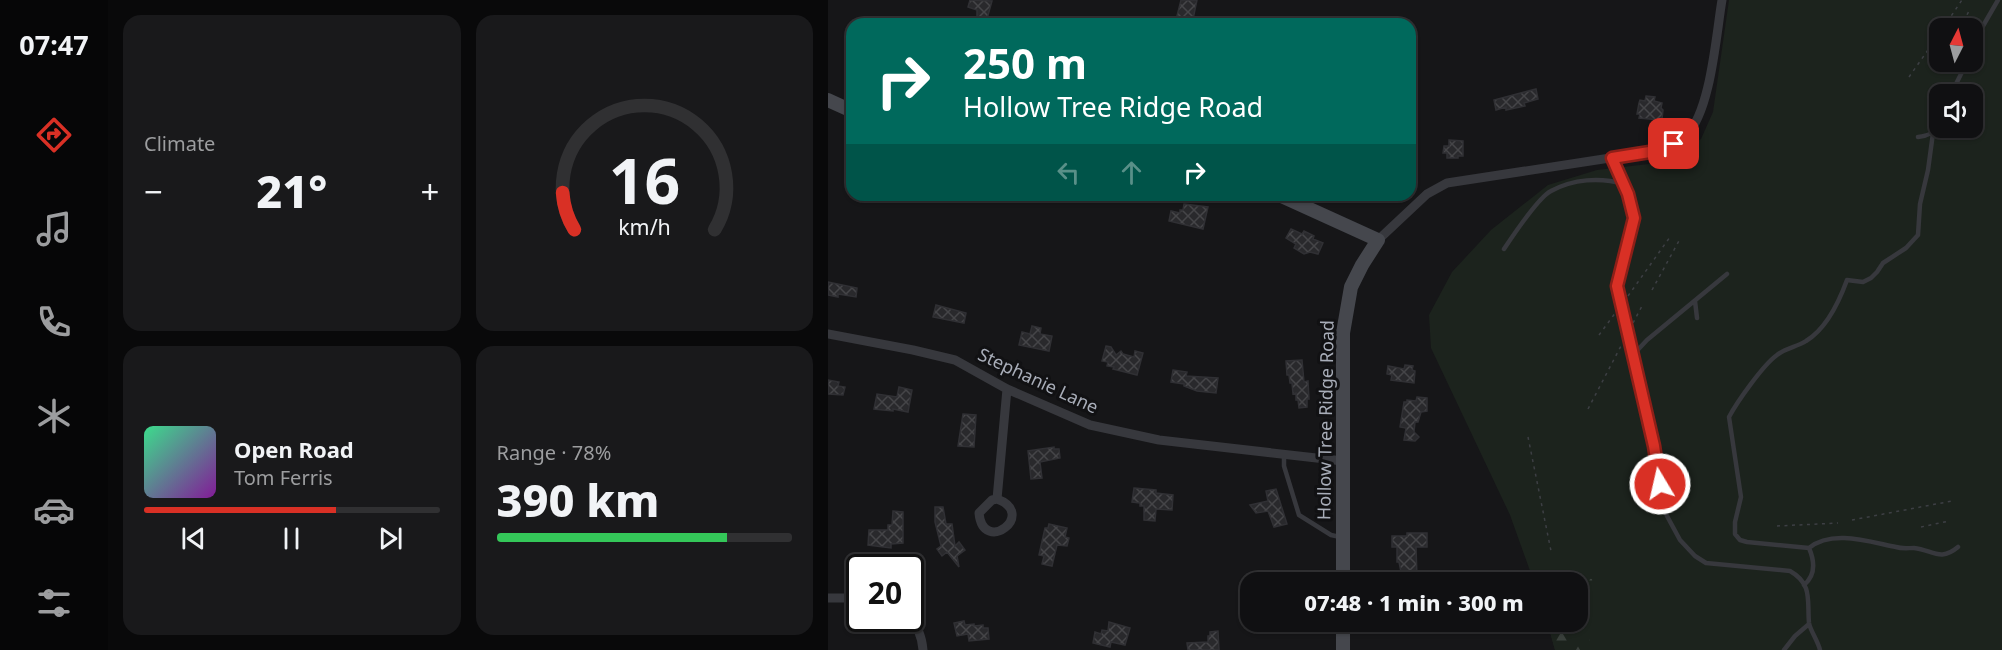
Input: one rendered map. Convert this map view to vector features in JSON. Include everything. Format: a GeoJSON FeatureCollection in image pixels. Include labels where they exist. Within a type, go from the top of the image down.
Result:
{"type":"FeatureCollection","features":[{"type":"Feature","properties":{"kind":"street","name":"Hollow Tree Ridge Road"},"geometry":{"type":"LineString","coordinates":[[1343,572],[1343,333],[1351,288],[1378,240],[1426,194],[1447,183],[1662,150],[1686,137],[1696,122],[1705,99],[1722,0]]}},
{"type":"Feature","properties":{"kind":"street"},"geometry":{"type":"LineString","coordinates":[[828,100],[846,108]]}},
{"type":"Feature","properties":{"kind":"street"},"geometry":{"type":"LineString","coordinates":[[1293,201],[1378,240]]}},
{"type":"Feature","properties":{"kind":"street","name":"Stephanie Lane"},"geometry":{"type":"LineString","coordinates":[[828,334],[955,360],[1007,389],[1090,425],[1159,440],[1344,461]]}},
{"type":"Feature","properties":{"kind":"street"},"geometry":{"type":"LineString","coordinates":[[997,499],[1007,389]]}},
{"type":"Feature","properties":{"kind":"street"},"geometry":{"type":"LineString","coordinates":[[828,598],[846,598]]}},
{"type":"Feature","properties":{"kind":"street"},"geometry":{"type":"LineString","coordinates":[[918,632],[923,650]]}},
{"type":"Feature","properties":{"kind":"street"},"geometry":{"type":"LineString","coordinates":[[1342,650],[1343,632]]}},
{"type":"Feature","properties":{"kind":"lane"},"geometry":{"type":"LineString","coordinates":[[1983,26],[1998,0]]}},
{"type":"Feature","properties":{"kind":"lane"},"geometry":{"type":"LineString","coordinates":[[1918,137],[1929,135]]}},
{"type":"Feature","properties":{"kind":"lane"},"geometry":{"type":"LineString","coordinates":[[1932,138],[1920,204],[1918,235],[1906,248],[1883,263],[1871,278],[1863,282],[1847,280],[1833,311],[1816,334],[1777,354],[1739,400],[1729,417],[1741,497],[1735,522],[1735,534],[1740,540],[1747,542],[1809,548],[1823,540],[1833,539],[1869,541],[1898,548],[1914,548],[1937,555],[1945,555],[1958,547]]}},
{"type":"Feature","properties":{"kind":"lane"},"geometry":{"type":"LineString","coordinates":[[1612,158],[1624,184],[1634,218],[1617,286],[1654,446],[1661,497],[1667,516],[1680,540],[1695,556],[1706,563],[1790,571],[1800,577],[1810,609],[1809,624],[1821,650]]}},
{"type":"Feature","properties":{"kind":"lane"},"geometry":{"type":"LineString","coordinates":[[1504,249],[1549,191],[1597,179],[1624,184]]}},
{"type":"Feature","properties":{"kind":"lane"},"geometry":{"type":"LineString","coordinates":[[1633,355],[1647,340],[1727,274]]}},
{"type":"Feature","properties":{"kind":"lane"},"geometry":{"type":"LineString","coordinates":[[1695,302],[1696,318]]}},
{"type":"Feature","properties":{"kind":"lane"},"geometry":{"type":"LineString","coordinates":[[1284,454],[1284,466],[1299,515],[1330,535],[1343,538]]}},
{"type":"Feature","properties":{"kind":"lane"},"geometry":{"type":"LineString","coordinates":[[1804,585],[1812,576],[1814,565],[1809,548]]}},
{"type":"Feature","properties":{"kind":"lane"},"geometry":{"type":"LineString","coordinates":[[1784,650],[1809,624]]}},
{"type":"Feature","properties":{"kind":"path"},"geometry":{"type":"LineString","coordinates":[[1949,18],[1962,0]]}},
{"type":"Feature","properties":{"kind":"path"},"geometry":{"type":"LineString","coordinates":[[1965,18],[1969,11]]}},
{"type":"Feature","properties":{"kind":"path"},"geometry":{"type":"LineString","coordinates":[[1909,77],[1929,49]]}},
{"type":"Feature","properties":{"kind":"path"},"geometry":{"type":"LineString","coordinates":[[1599,335],[1670,237]]}},
{"type":"Feature","properties":{"kind":"path"},"geometry":{"type":"LineString","coordinates":[[1652,290],[1680,240]]}},
{"type":"Feature","properties":{"kind":"path"},"geometry":{"type":"LineString","coordinates":[[1587,409],[1642,306]]}},
{"type":"Feature","properties":{"kind":"path"},"geometry":{"type":"LineString","coordinates":[[1528,437],[1551,551]]}},
{"type":"Feature","properties":{"kind":"path"},"geometry":{"type":"LineString","coordinates":[[1852,520],[1952,501]]}},
{"type":"Feature","properties":{"kind":"path"},"geometry":{"type":"LineString","coordinates":[[1921,527],[1949,520]]}},
{"type":"Feature","properties":{"kind":"path"},"geometry":{"type":"LineString","coordinates":[[1777,526],[1838,523]]}},
{"type":"Feature","properties":{"kind":"green space"},"geometry":{"type":"Polygon","coordinates":[[[1729,0],[2002,0],[2002,650],[1555,650],[1550,632],[1588,632],[1588,572],[1530,572],[1510,515],[1431,348],[1429,315],[1452,272],[1491,230],[1548,185],[1597,170],[1666,162],[1701,139],[1713,112],[1729,0]]]}},
{"type":"Feature","properties":{"kind":"green space"},"geometry":{"type":"Polygon","coordinates":[[[1588,579],[1592,579],[1594,598],[1588,605],[1588,579]]]}},
{"type":"Feature","properties":{"kind":"green space"},"geometry":{"type":"Polygon","coordinates":[[[1588,631],[1590,637],[1588,650],[1555,650],[1550,632],[1588,631]]]}},
{"type":"Feature","properties":{"kind":"building"},"geometry":{"type":"Polygon","coordinates":[[[970,0],[992,1],[987,18],[977,17],[977,10],[968,7],[970,0]]]}},
{"type":"Feature","properties":{"kind":"building"},"geometry":{"type":"Polygon","coordinates":[[[1181,0],[1197,0],[1193,18],[1176,18],[1181,0]]]}},
{"type":"Feature","properties":{"kind":"building"},"geometry":{"type":"Polygon","coordinates":[[[1536,89],[1538,99],[1524,103],[1525,106],[1496,110],[1494,100],[1536,89]]]}},
{"type":"Feature","properties":{"kind":"building"},"geometry":{"type":"Polygon","coordinates":[[[1646,96],[1655,97],[1654,101],[1662,103],[1662,119],[1639,118],[1640,114],[1637,114],[1639,103],[1640,100],[1645,101],[1646,96]]]}},
{"type":"Feature","properties":{"kind":"building"},"geometry":{"type":"Polygon","coordinates":[[[1449,140],[1463,141],[1463,156],[1447,158],[1447,153],[1443,153],[1444,146],[1449,146],[1449,140]]]}},
{"type":"Feature","properties":{"kind":"building"},"geometry":{"type":"Polygon","coordinates":[[[1184,204],[1208,207],[1203,229],[1169,221],[1171,211],[1180,213],[1184,204]]]}},
{"type":"Feature","properties":{"kind":"building"},"geometry":{"type":"Polygon","coordinates":[[[1291,229],[1302,234],[1304,231],[1314,236],[1313,239],[1323,243],[1318,254],[1310,252],[1304,254],[1294,248],[1296,244],[1286,238],[1291,229]]]}},
{"type":"Feature","properties":{"kind":"building"},"geometry":{"type":"Polygon","coordinates":[[[828,282],[857,288],[856,297],[828,295],[828,282]]]}},
{"type":"Feature","properties":{"kind":"building"},"geometry":{"type":"Polygon","coordinates":[[[936,305],[966,313],[964,323],[933,317],[936,305]]]}},
{"type":"Feature","properties":{"kind":"building"},"geometry":{"type":"Polygon","coordinates":[[[1032,326],[1041,328],[1040,334],[1052,336],[1049,351],[1019,345],[1022,332],[1030,334],[1032,326]]]}},
{"type":"Feature","properties":{"kind":"building"},"geometry":{"type":"Polygon","coordinates":[[[1106,346],[1111,347],[1116,355],[1121,351],[1123,354],[1134,357],[1135,351],[1143,353],[1137,375],[1107,366],[1108,362],[1102,361],[1106,346]]]}},
{"type":"Feature","properties":{"kind":"building"},"geometry":{"type":"Polygon","coordinates":[[[1302,360],[1304,382],[1308,381],[1309,399],[1307,399],[1307,407],[1299,408],[1296,393],[1293,394],[1292,383],[1287,375],[1286,361],[1302,360]]]}},
{"type":"Feature","properties":{"kind":"building"},"geometry":{"type":"Polygon","coordinates":[[[1405,365],[1413,366],[1414,383],[1391,380],[1392,375],[1387,374],[1388,366],[1404,369],[1405,365]]]}},
{"type":"Feature","properties":{"kind":"building"},"geometry":{"type":"Polygon","coordinates":[[[1173,370],[1187,372],[1186,376],[1218,378],[1216,393],[1197,391],[1184,384],[1171,382],[1173,370]]]}},
{"type":"Feature","properties":{"kind":"building"},"geometry":{"type":"Polygon","coordinates":[[[828,380],[839,382],[838,386],[845,387],[843,395],[828,394],[828,380]]]}},
{"type":"Feature","properties":{"kind":"building"},"geometry":{"type":"Polygon","coordinates":[[[899,387],[912,390],[908,412],[874,409],[877,394],[897,397],[899,387]]]}},
{"type":"Feature","properties":{"kind":"building"},"geometry":{"type":"Polygon","coordinates":[[[1417,397],[1427,398],[1427,411],[1421,412],[1418,422],[1415,422],[1414,432],[1419,437],[1415,441],[1404,440],[1406,428],[1400,427],[1404,402],[1416,401],[1417,397]]]}},
{"type":"Feature","properties":{"kind":"building"},"geometry":{"type":"Polygon","coordinates":[[[963,414],[976,415],[974,447],[958,446],[963,414]]]}},
{"type":"Feature","properties":{"kind":"building"},"geometry":{"type":"Polygon","coordinates":[[[1054,447],[1054,449],[1059,449],[1060,458],[1040,462],[1042,478],[1031,479],[1028,451],[1054,447]]]}},
{"type":"Feature","properties":{"kind":"building"},"geometry":{"type":"Polygon","coordinates":[[[1681,487],[1683,501],[1668,504],[1666,489],[1681,487]]]}},
{"type":"Feature","properties":{"kind":"building"},"geometry":{"type":"Polygon","coordinates":[[[1134,488],[1156,490],[1156,493],[1173,495],[1172,510],[1156,509],[1155,521],[1144,520],[1144,506],[1132,502],[1134,488]]]}},
{"type":"Feature","properties":{"kind":"building"},"geometry":{"type":"Polygon","coordinates":[[[1276,489],[1287,524],[1274,527],[1268,511],[1256,513],[1250,505],[1268,501],[1266,491],[1276,489]]]}},
{"type":"Feature","properties":{"kind":"building"},"geometry":{"type":"Polygon","coordinates":[[[935,507],[943,507],[946,524],[952,524],[955,546],[959,542],[965,550],[957,556],[959,567],[947,552],[942,556],[937,549],[941,546],[935,522],[935,507]]]}},
{"type":"Feature","properties":{"kind":"building"},"geometry":{"type":"Polygon","coordinates":[[[893,511],[903,512],[903,543],[891,544],[891,548],[868,545],[869,530],[888,530],[888,525],[892,525],[893,511]]]}},
{"type":"Feature","properties":{"kind":"building"},"geometry":{"type":"Polygon","coordinates":[[[1049,524],[1067,528],[1065,537],[1069,538],[1067,546],[1057,545],[1052,566],[1042,564],[1044,556],[1039,555],[1045,528],[1048,528],[1049,524]]]}},
{"type":"Feature","properties":{"kind":"building"},"geometry":{"type":"Polygon","coordinates":[[[1407,533],[1427,533],[1427,547],[1416,547],[1417,572],[1401,572],[1399,562],[1397,562],[1397,547],[1392,547],[1392,536],[1407,536],[1407,533]]]}},
{"type":"Feature","properties":{"kind":"building"},"geometry":{"type":"Polygon","coordinates":[[[964,621],[965,625],[983,625],[983,628],[988,628],[989,639],[969,641],[968,634],[957,636],[954,623],[964,621]]]}},
{"type":"Feature","properties":{"kind":"building"},"geometry":{"type":"Polygon","coordinates":[[[1109,622],[1130,628],[1125,645],[1111,642],[1110,647],[1093,643],[1095,632],[1101,634],[1102,630],[1108,631],[1109,622]]]}},
{"type":"Feature","properties":{"kind":"building"},"geometry":{"type":"Polygon","coordinates":[[[1218,631],[1219,650],[1188,650],[1187,643],[1208,642],[1210,632],[1218,631]]]}},
{"type":"Feature","properties":{"kind":"route"},"geometry":{"type":"LineString","coordinates":[[1660,484],[1654,446],[1617,286],[1634,218],[1628,194],[1612,158],[1662,150],[1674,144]]}}]}
